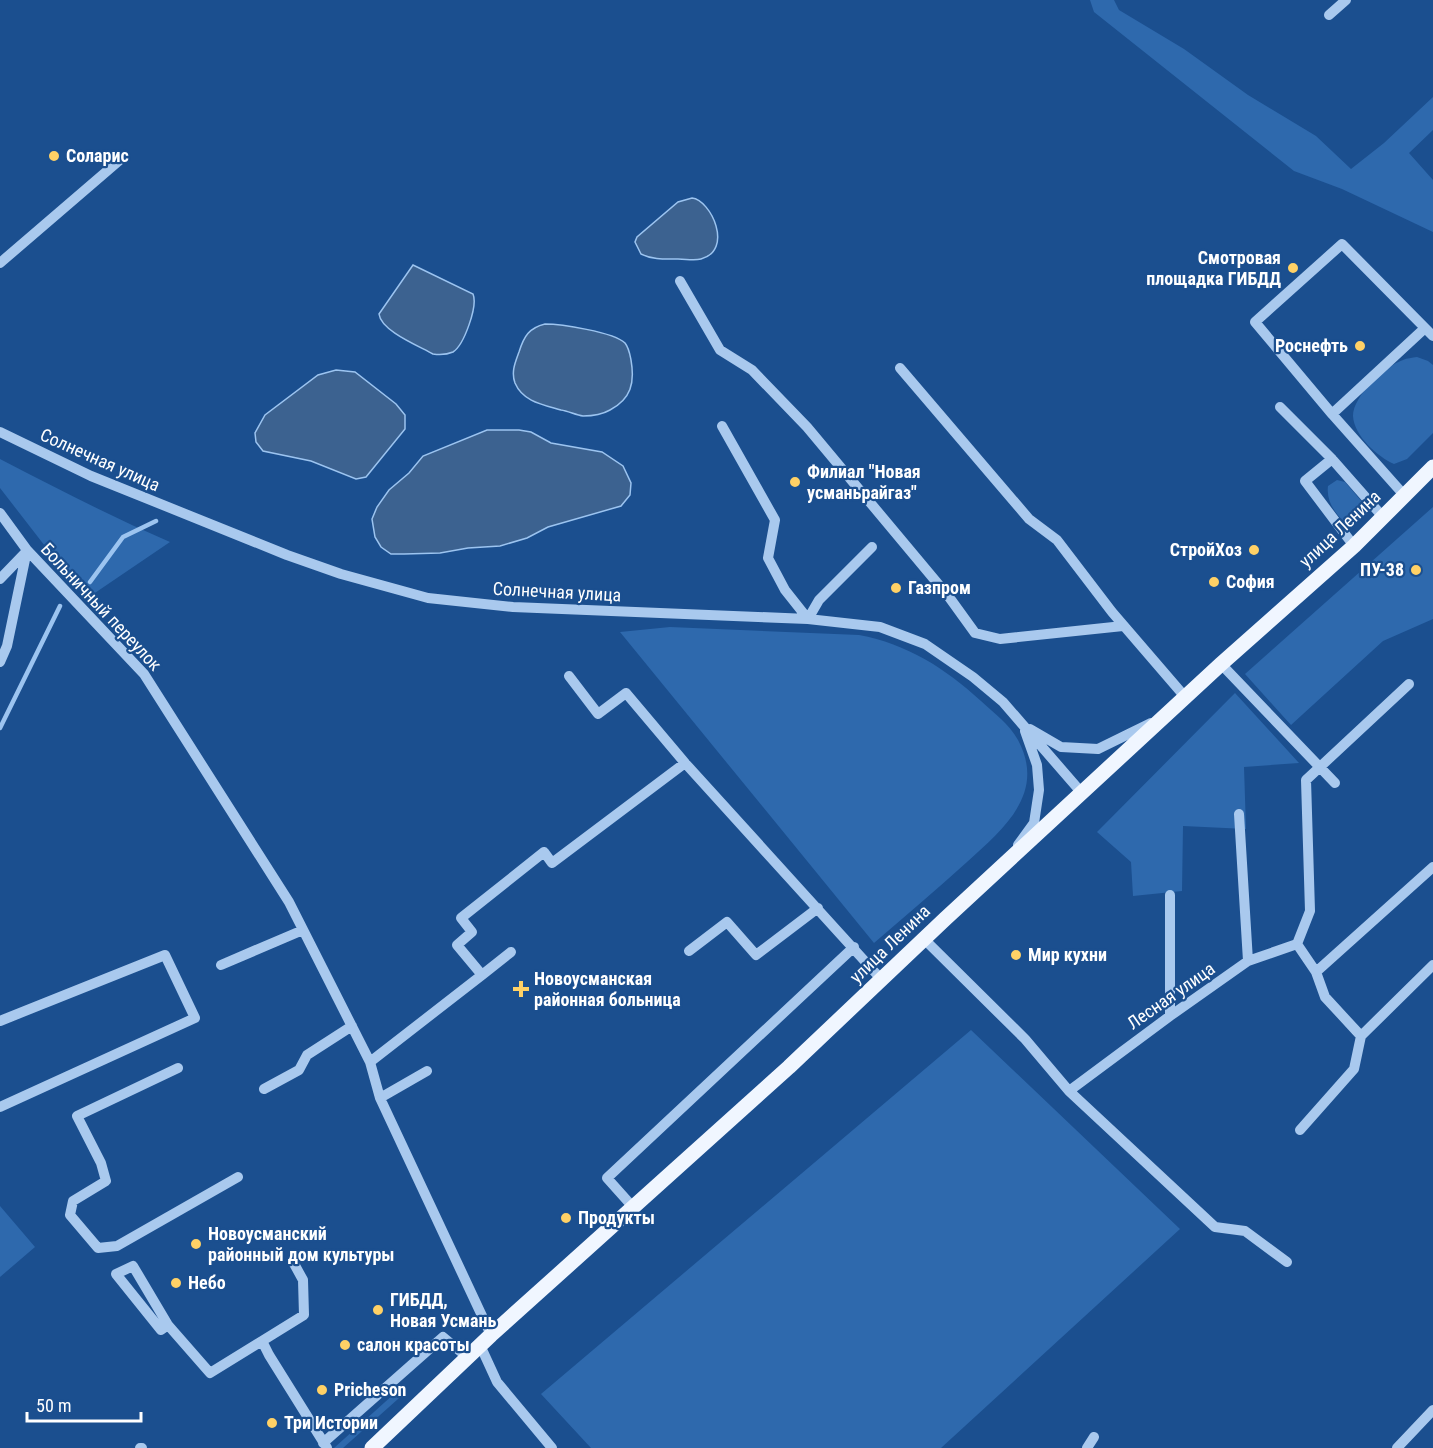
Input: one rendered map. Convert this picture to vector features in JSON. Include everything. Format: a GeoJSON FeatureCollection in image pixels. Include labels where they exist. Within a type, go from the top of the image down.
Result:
{"type":"FeatureCollection","features":[{"type":"Feature","properties":{"kind":"main road","name":"улица Ленина"},"geometry":{"type":"LineString","coordinates":[[372,1448],[632,1206],[789,1067],[1081,792],[1354,546],[1433,467]]}},
{"type":"Feature","properties":{"kind":"street"},"geometry":{"type":"LineString","coordinates":[[1329,15],[1346,0]]}},
{"type":"Feature","properties":{"kind":"street"},"geometry":{"type":"LineString","coordinates":[[0,263],[122,159]]}},
{"type":"Feature","properties":{"kind":"street"},"geometry":{"type":"LineString","coordinates":[[1332,414],[1429,332],[1342,244],[1255,322],[1332,414],[1404,495]]}},
{"type":"Feature","properties":{"kind":"street"},"geometry":{"type":"LineString","coordinates":[[680,281],[720,350],[752,370],[807,427],[949,597],[975,633],[999,639],[1123,626]]}},
{"type":"Feature","properties":{"kind":"street"},"geometry":{"type":"LineString","coordinates":[[900,368],[1029,519],[1057,540],[1123,626],[1186,698]]}},
{"type":"Feature","properties":{"kind":"street"},"geometry":{"type":"LineString","coordinates":[[1280,407],[1332,459],[1383,517]]}},
{"type":"Feature","properties":{"kind":"street"},"geometry":{"type":"LineString","coordinates":[[722,426],[775,520],[768,558],[785,590],[808,619],[819,600],[872,547]]}},
{"type":"Feature","properties":{"kind":"street","name":"Солнечная улица"},"geometry":{"type":"LineString","coordinates":[[0,432],[91,476],[287,555],[341,574],[428,598],[513,607],[808,619],[880,627],[924,644],[973,677],[1003,702],[1081,792]]}},
{"type":"Feature","properties":{"kind":"street"},"geometry":{"type":"LineString","coordinates":[[1332,459],[1305,481],[1354,546]]}},
{"type":"Feature","properties":{"kind":"street"},"geometry":{"type":"LineString","coordinates":[[0,513],[27,550],[0,579]]}},
{"type":"Feature","properties":{"kind":"street","name":"Больничный переулок"},"geometry":{"type":"LineString","coordinates":[[0,662],[8,646],[27,550]]}},
{"type":"Feature","properties":{"kind":"street","name":"Больничный переулок"},"geometry":{"type":"LineString","coordinates":[[27,550],[144,674],[290,902],[370,1062],[380,1098],[486,1340],[497,1382],[552,1448]]}},
{"type":"Feature","properties":{"kind":"street"},"geometry":{"type":"LineString","coordinates":[[1221,664],[1335,783]]}},
{"type":"Feature","properties":{"kind":"street"},"geometry":{"type":"LineString","coordinates":[[569,676],[598,714],[626,693],[685,763],[881,979]]}},
{"type":"Feature","properties":{"kind":"street"},"geometry":{"type":"LineString","coordinates":[[1361,1036],[1325,997],[1316,972],[1297,944],[1310,911],[1306,780],[1409,684]]}},
{"type":"Feature","properties":{"kind":"street"},"geometry":{"type":"LineString","coordinates":[[1023,725],[1061,747],[1098,749],[1162,718]]}},
{"type":"Feature","properties":{"kind":"street"},"geometry":{"type":"LineString","coordinates":[[1003,865],[1034,823],[1039,790],[1037,765],[1023,725]]}},
{"type":"Feature","properties":{"kind":"street"},"geometry":{"type":"LineString","coordinates":[[482,975],[457,945],[472,932],[460,918],[544,852],[552,863],[685,763]]}},
{"type":"Feature","properties":{"kind":"street"},"geometry":{"type":"LineString","coordinates":[[1239,814],[1248,961]]}},
{"type":"Feature","properties":{"kind":"street"},"geometry":{"type":"LineString","coordinates":[[1316,972],[1433,867]]}},
{"type":"Feature","properties":{"kind":"street"},"geometry":{"type":"LineString","coordinates":[[1170,895],[1170,1016]]}},
{"type":"Feature","properties":{"kind":"street"},"geometry":{"type":"LineString","coordinates":[[689,951],[727,922],[756,955],[818,908]]}},
{"type":"Feature","properties":{"kind":"street"},"geometry":{"type":"LineString","coordinates":[[221,965],[303,930]]}},
{"type":"Feature","properties":{"kind":"street"},"geometry":{"type":"LineString","coordinates":[[924,939],[1024,1039],[1069,1091],[1215,1227],[1245,1231],[1287,1262]]}},
{"type":"Feature","properties":{"kind":"street","name":"Лесная улица"},"geometry":{"type":"LineString","coordinates":[[1069,1091],[1248,961],[1297,944]]}},
{"type":"Feature","properties":{"kind":"street"},"geometry":{"type":"LineString","coordinates":[[632,1206],[607,1178],[854,947]]}},
{"type":"Feature","properties":{"kind":"street"},"geometry":{"type":"LineString","coordinates":[[370,1062],[511,951]]}},
{"type":"Feature","properties":{"kind":"street"},"geometry":{"type":"LineString","coordinates":[[0,1021],[165,955],[195,1018],[0,1107]]}},
{"type":"Feature","properties":{"kind":"street"},"geometry":{"type":"LineString","coordinates":[[1300,1130],[1354,1069],[1361,1036],[1433,965]]}},
{"type":"Feature","properties":{"kind":"street"},"geometry":{"type":"LineString","coordinates":[[264,1089],[299,1070],[307,1055],[352,1026]]}},
{"type":"Feature","properties":{"kind":"street"},"geometry":{"type":"LineString","coordinates":[[178,1068],[77,1116],[101,1164],[106,1181],[73,1201],[70,1215],[98,1248],[117,1246],[238,1177]]}},
{"type":"Feature","properties":{"kind":"street"},"geometry":{"type":"LineString","coordinates":[[380,1098],[427,1071]]}},
{"type":"Feature","properties":{"kind":"street"},"geometry":{"type":"LineString","coordinates":[[168,1325],[161,1330],[116,1274],[134,1266],[168,1325],[210,1373],[304,1315],[303,1280],[292,1260]]}},
{"type":"Feature","properties":{"kind":"street"},"geometry":{"type":"LineString","coordinates":[[262,1341],[325,1445],[443,1337],[467,1358]]}},
{"type":"Feature","properties":{"kind":"street"},"geometry":{"type":"LineString","coordinates":[[1397,1448],[1433,1410]]}},
{"type":"Feature","properties":{"kind":"street"},"geometry":{"type":"LineString","coordinates":[[1087,1448],[1094,1437]]}},
{"type":"Feature","properties":{"kind":"shaded area"},"geometry":{"type":"Polygon","coordinates":[[[1090,0],[1114,0],[1119,10],[1184,49],[1248,95],[1316,136],[1351,169],[1384,143],[1433,97],[1433,130],[1409,153],[1433,180],[1433,232],[1342,189],[1294,171],[1094,12],[1090,0]]]}},
{"type":"Feature","properties":{"kind":"shaded area"},"geometry":{"type":"Polygon","coordinates":[[[692,198],[706,207],[716,226],[718,236],[711,254],[693,260],[659,259],[641,254],[635,242],[637,237],[678,202],[692,198]]]}},
{"type":"Feature","properties":{"kind":"shaded area"},"geometry":{"type":"Polygon","coordinates":[[[413,265],[473,294],[474,307],[469,325],[453,352],[433,354],[393,332],[381,320],[379,314],[413,265]]]}},
{"type":"Feature","properties":{"kind":"shaded area"},"geometry":{"type":"Polygon","coordinates":[[[545,324],[599,332],[625,343],[630,354],[632,383],[623,401],[604,413],[583,416],[541,404],[523,395],[515,383],[513,371],[515,364],[523,341],[528,334],[545,324]]]}},
{"type":"Feature","properties":{"kind":"shaded area"},"geometry":{"type":"Polygon","coordinates":[[[1417,357],[1433,365],[1433,433],[1407,459],[1394,464],[1374,451],[1362,438],[1354,424],[1354,408],[1364,391],[1379,375],[1396,363],[1417,357]]]}},
{"type":"Feature","properties":{"kind":"shaded area"},"geometry":{"type":"Polygon","coordinates":[[[336,370],[355,372],[396,404],[405,415],[405,429],[366,477],[356,479],[311,461],[263,451],[256,442],[255,433],[265,415],[318,375],[336,370]]]}},
{"type":"Feature","properties":{"kind":"shaded area"},"geometry":{"type":"Polygon","coordinates":[[[487,430],[531,432],[551,443],[602,452],[623,466],[631,483],[630,495],[621,506],[548,527],[527,538],[500,546],[440,553],[404,554],[391,554],[381,547],[375,537],[372,519],[389,490],[409,473],[423,456],[487,430]]]}},
{"type":"Feature","properties":{"kind":"shaded area"},"geometry":{"type":"Polygon","coordinates":[[[0,459],[170,542],[86,599],[0,488],[0,459]]]}},
{"type":"Feature","properties":{"kind":"shaded area"},"geometry":{"type":"Polygon","coordinates":[[[1337,480],[1345,482],[1363,503],[1363,513],[1353,523],[1345,523],[1330,502],[1328,486],[1337,480]]]}},
{"type":"Feature","properties":{"kind":"shaded area"},"geometry":{"type":"Polygon","coordinates":[[[1433,507],[1433,619],[1383,641],[1291,725],[1245,674],[1433,507]]]}},
{"type":"Feature","properties":{"kind":"shaded area"},"geometry":{"type":"Polygon","coordinates":[[[670,627],[859,635],[909,651],[954,678],[1006,724],[1018,740],[1026,759],[1027,777],[1024,794],[1006,824],[994,837],[874,943],[620,632],[670,627]]]}},
{"type":"Feature","properties":{"kind":"shaded area"},"geometry":{"type":"Polygon","coordinates":[[[1235,693],[1299,763],[1244,767],[1246,829],[1183,826],[1182,891],[1133,896],[1131,862],[1097,832],[1235,693]]]}},
{"type":"Feature","properties":{"kind":"shaded area"},"geometry":{"type":"Polygon","coordinates":[[[971,1030],[1180,1229],[941,1448],[591,1448],[541,1394],[971,1030]]]}},
{"type":"Feature","properties":{"kind":"shaded area"},"geometry":{"type":"Polygon","coordinates":[[[0,1206],[35,1247],[0,1277],[0,1206]]]}},
{"type":"Feature","properties":{"kind":"shaded area"},"geometry":{"type":"Polygon","coordinates":[[[405,1384],[407,1391],[343,1448],[334,1448],[405,1384]]]}},
{"type":"Feature","properties":{"kind":"waterway"},"geometry":{"type":"LineString","coordinates":[[90,582],[123,537],[156,521]]}},
{"type":"Feature","properties":{"kind":"waterway"},"geometry":{"type":"LineString","coordinates":[[0,728],[60,606]]}},
{"type":"Feature","properties":{"kind":"place","name":"Соларис"},"geometry":{"type":"Point","coordinates":[54,156]}},
{"type":"Feature","properties":{"kind":"place","name":"Смотровая площадка ГИБДД"},"geometry":{"type":"Point","coordinates":[1293,268]}},
{"type":"Feature","properties":{"kind":"place","name":"Роснефть"},"geometry":{"type":"Point","coordinates":[1360,346]}},
{"type":"Feature","properties":{"kind":"place","name":"Филиал \"Новая усманьрайгаз\""},"geometry":{"type":"Point","coordinates":[795,482]}},
{"type":"Feature","properties":{"kind":"place","name":"СтройХоз"},"geometry":{"type":"Point","coordinates":[1254,550]}},
{"type":"Feature","properties":{"kind":"place","name":"ПУ-38"},"geometry":{"type":"Point","coordinates":[1416,570]}},
{"type":"Feature","properties":{"kind":"place","name":"София"},"geometry":{"type":"Point","coordinates":[1214,582]}},
{"type":"Feature","properties":{"kind":"place","name":"Газпром"},"geometry":{"type":"Point","coordinates":[896,588]}},
{"type":"Feature","properties":{"kind":"place","name":"Мир кухни"},"geometry":{"type":"Point","coordinates":[1016,955]}},
{"type":"Feature","properties":{"kind":"place","name":"Новоусманская районная больница"},"geometry":{"type":"Point","coordinates":[521,989]}},
{"type":"Feature","properties":{"kind":"place","name":"Продукты"},"geometry":{"type":"Point","coordinates":[566,1218]}},
{"type":"Feature","properties":{"kind":"place","name":"Новоусманский районный дом культуры"},"geometry":{"type":"Point","coordinates":[196,1244]}},
{"type":"Feature","properties":{"kind":"place","name":"Небо"},"geometry":{"type":"Point","coordinates":[176,1283]}},
{"type":"Feature","properties":{"kind":"place","name":"ГИБДД, Новая Усмань"},"geometry":{"type":"Point","coordinates":[378,1310]}},
{"type":"Feature","properties":{"kind":"place","name":"салон красоты"},"geometry":{"type":"Point","coordinates":[345,1345]}},
{"type":"Feature","properties":{"kind":"place","name":"Pricheson"},"geometry":{"type":"Point","coordinates":[322,1390]}},
{"type":"Feature","properties":{"kind":"place","name":"Три Истории"},"geometry":{"type":"Point","coordinates":[272,1423]}}]}
